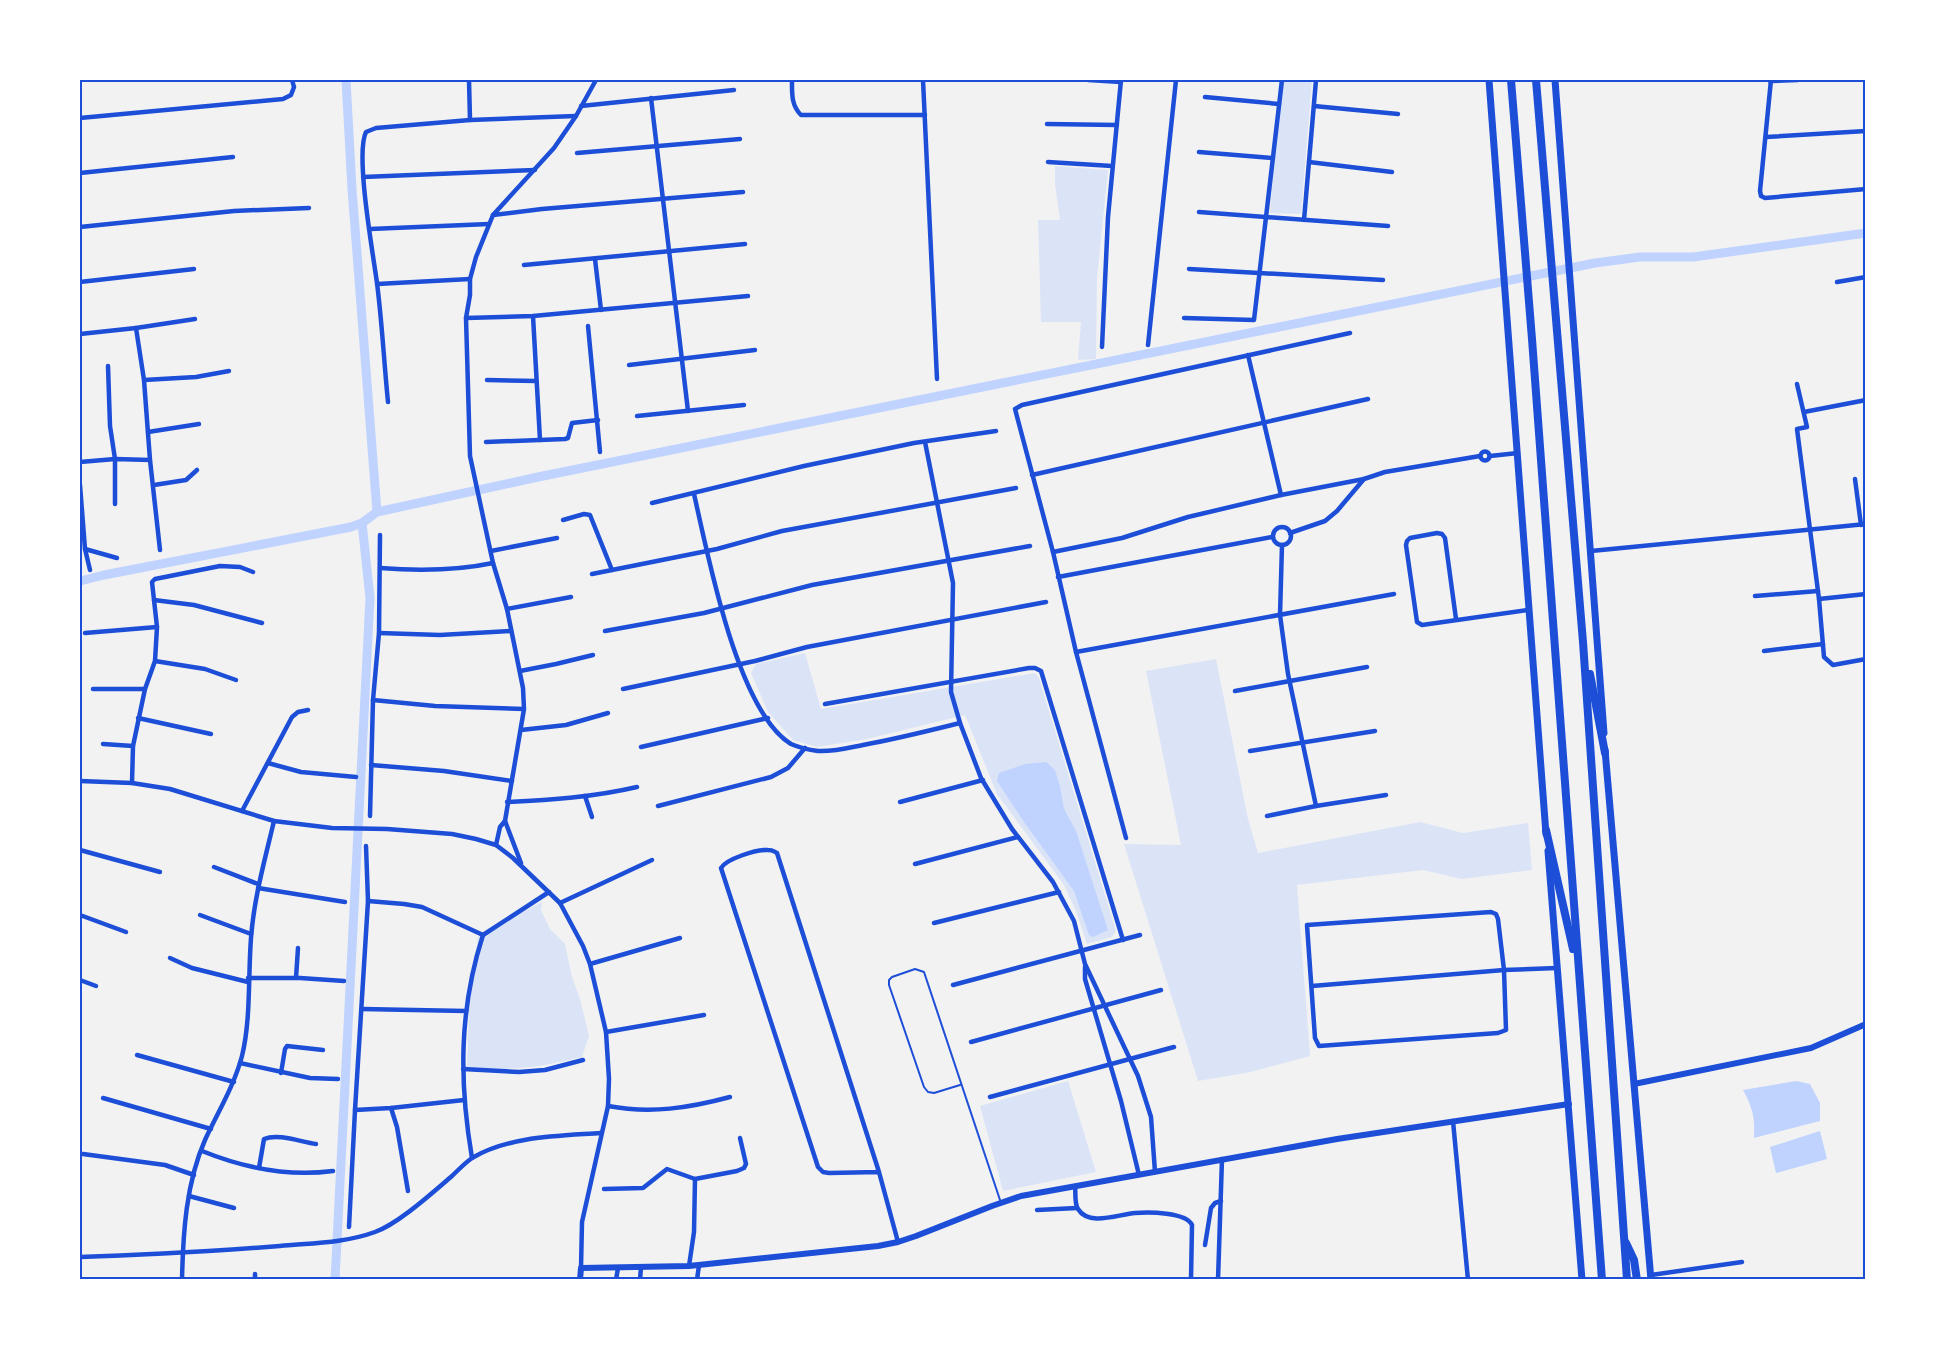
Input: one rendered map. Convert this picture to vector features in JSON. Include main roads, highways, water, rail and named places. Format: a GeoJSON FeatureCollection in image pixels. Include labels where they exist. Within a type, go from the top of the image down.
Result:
{"type":"FeatureCollection","features":[{"type":"Feature","properties":{"kind":"highway"},"geometry":{"type":"LineString","coordinates":[[1511,80],[1524,225],[1602,1280]]}},
{"type":"Feature","properties":{"kind":"highway"},"geometry":{"type":"LineString","coordinates":[[1536,80],[1583,642],[1627,1280]]}},
{"type":"Feature","properties":{"kind":"highway"},"geometry":{"type":"LineString","coordinates":[[1583,642],[1605,753]]}},
{"type":"Feature","properties":{"kind":"highway"},"geometry":{"type":"LineString","coordinates":[[1546,830],[1579,976]]}},
{"type":"Feature","properties":{"kind":"highway"},"geometry":{"type":"LineString","coordinates":[[1625,1240],[1634,1260],[1637,1280]]}},
{"type":"Feature","properties":{"kind":"main road"},"geometry":{"type":"LineString","coordinates":[[1489,80],[1528,610],[1582,1280]]}},
{"type":"Feature","properties":{"kind":"main road"},"geometry":{"type":"LineString","coordinates":[[1555,80],[1605,753],[1651,1277]]}},
{"type":"Feature","properties":{"kind":"water"},"geometry":{"type":"Polygon","coordinates":[[[1046,762],[1055,770],[1064,809],[1076,831],[1108,930],[1093,937],[1089,935],[1074,891],[997,781],[999,773],[1025,764],[1046,762]]]}},
{"type":"Feature","properties":{"kind":"water"},"geometry":{"type":"Polygon","coordinates":[[[1796,1081],[1810,1084],[1820,1103],[1820,1121],[1754,1138],[1753,1113],[1743,1090],[1796,1081]]]}},
{"type":"Feature","properties":{"kind":"water"},"geometry":{"type":"Polygon","coordinates":[[[1820,1131],[1827,1159],[1776,1173],[1770,1147],[1820,1131]]]}},
{"type":"Feature","properties":{"kind":"waterway"},"geometry":{"type":"LineString","coordinates":[[346,80],[352,189],[377,512]]}},
{"type":"Feature","properties":{"kind":"waterway"},"geometry":{"type":"LineString","coordinates":[[80,581],[351,527],[362,523],[377,512],[538,477],[1595,263],[1640,257],[1693,257],[1866,233]]}},
{"type":"Feature","properties":{"kind":"waterway"},"geometry":{"type":"LineString","coordinates":[[335,1280],[370,598],[362,523]]}}]}
